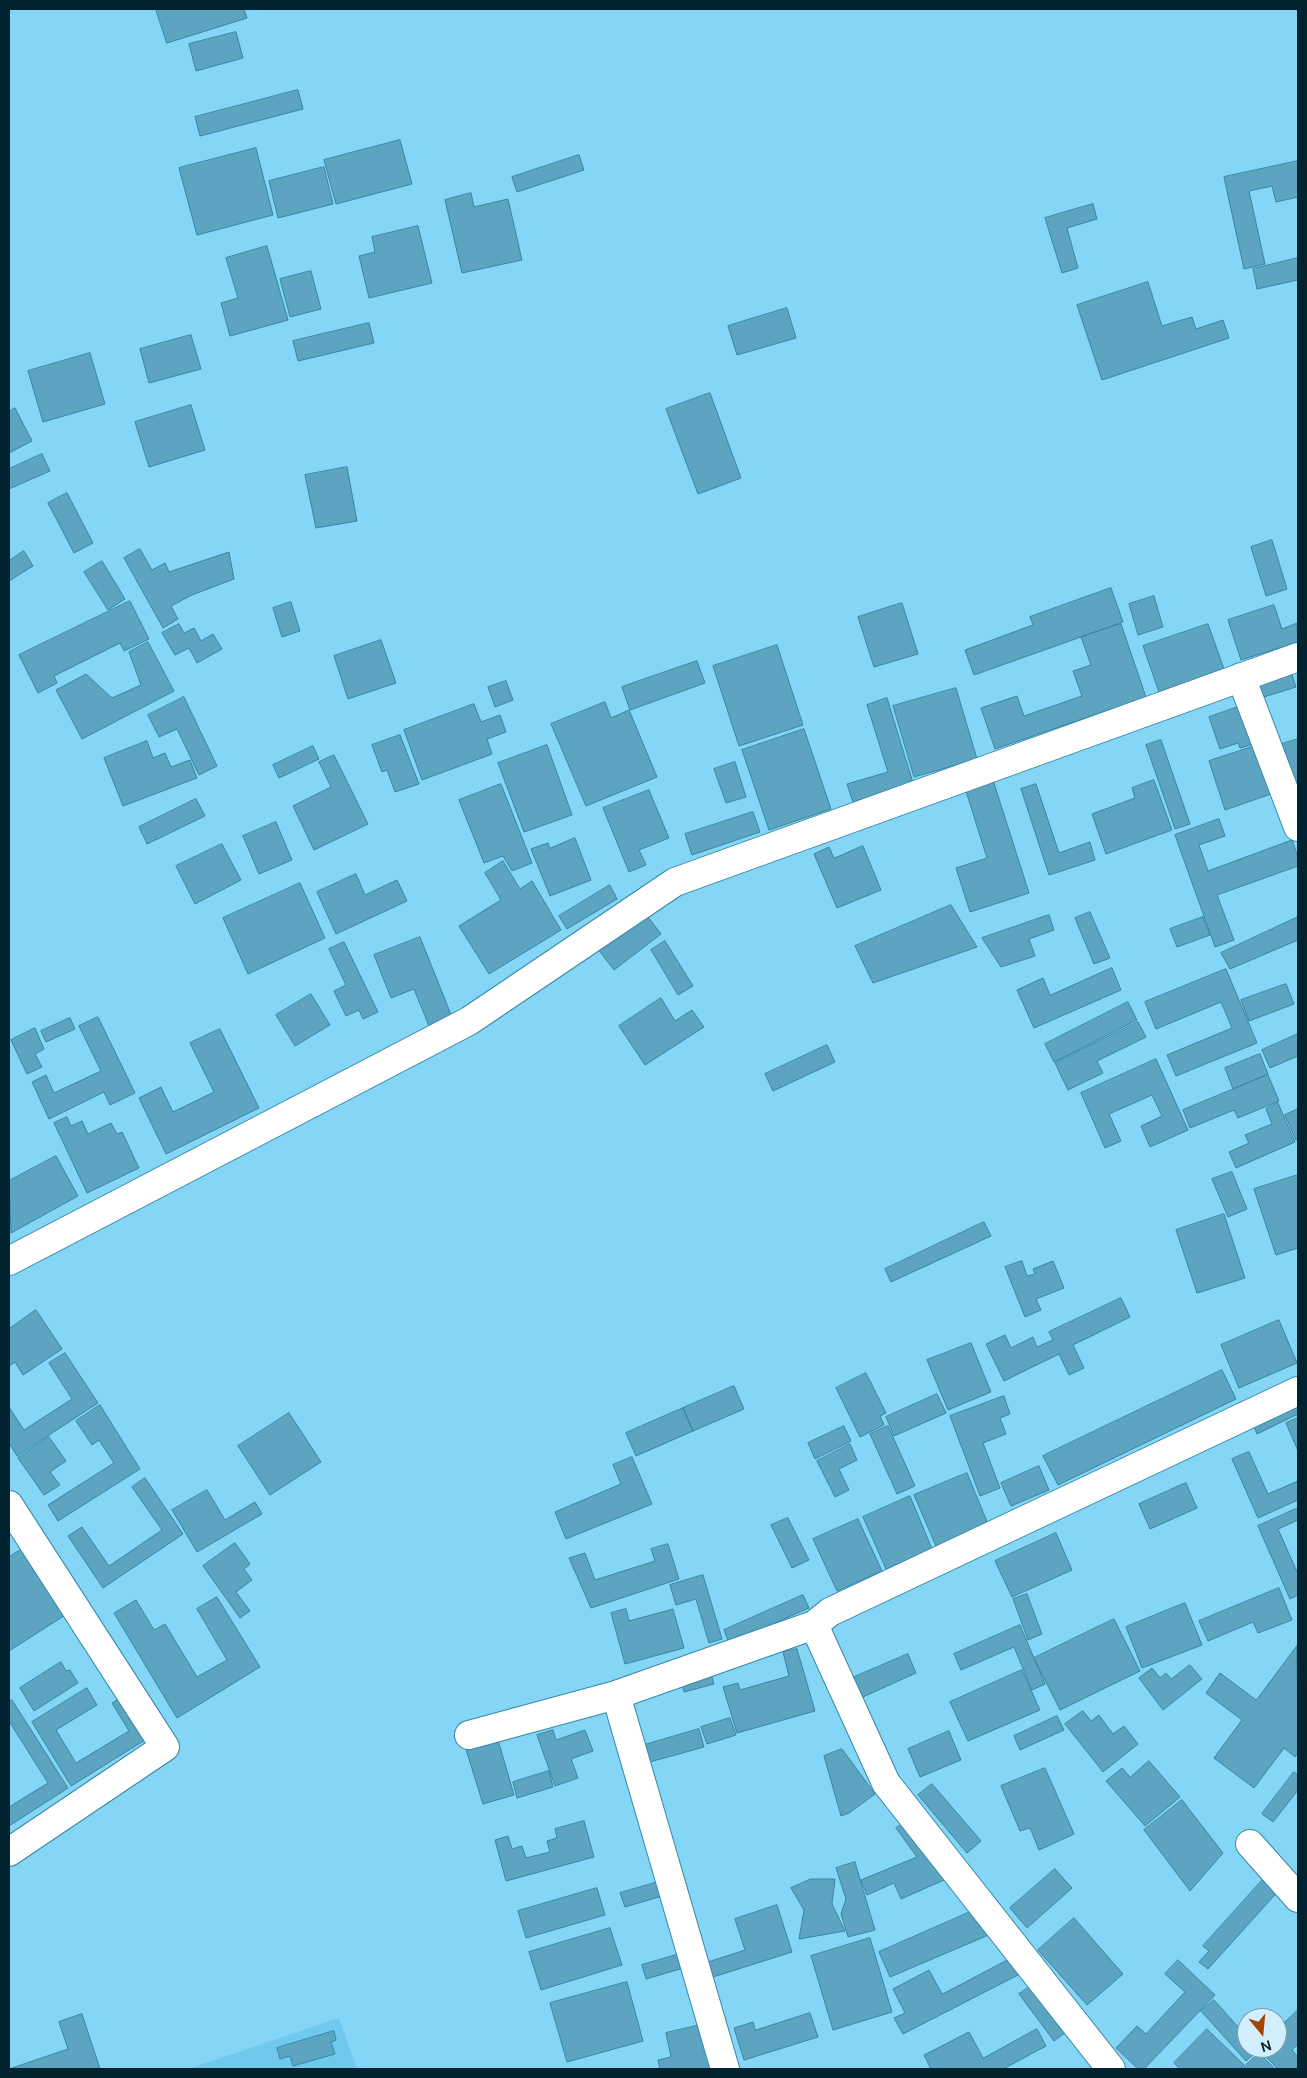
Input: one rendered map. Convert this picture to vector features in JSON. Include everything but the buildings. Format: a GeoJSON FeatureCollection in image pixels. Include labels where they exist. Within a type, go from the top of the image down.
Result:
{"type":"FeatureCollection","features":[{"type":"Feature","properties":{"kind":"street"},"geometry":{"type":"LineString","coordinates":[[9,1261],[469,1021],[675,882],[1298,657]]}},
{"type":"Feature","properties":{"kind":"street"},"geometry":{"type":"LineString","coordinates":[[1241,677],[1298,827]]}},
{"type":"Feature","properties":{"kind":"street"},"geometry":{"type":"LineString","coordinates":[[469,1736],[616,1695],[814,1625],[830,1612],[1298,1391]]}},
{"type":"Feature","properties":{"kind":"street"},"geometry":{"type":"LineString","coordinates":[[9,1505],[165,1747],[9,1852]]}},
{"type":"Feature","properties":{"kind":"street"},"geometry":{"type":"LineString","coordinates":[[814,1625],[886,1782],[1111,2069]]}},
{"type":"Feature","properties":{"kind":"street"},"geometry":{"type":"LineString","coordinates":[[616,1695],[725,2069]]}},
{"type":"Feature","properties":{"kind":"street"},"geometry":{"type":"LineString","coordinates":[[1250,1844],[1298,1898]]}},
{"type":"Feature","properties":{"kind":"shaded area"},"geometry":{"type":"Polygon","coordinates":[[[339,2018],[357,2069],[188,2069],[339,2018]]]}}]}
